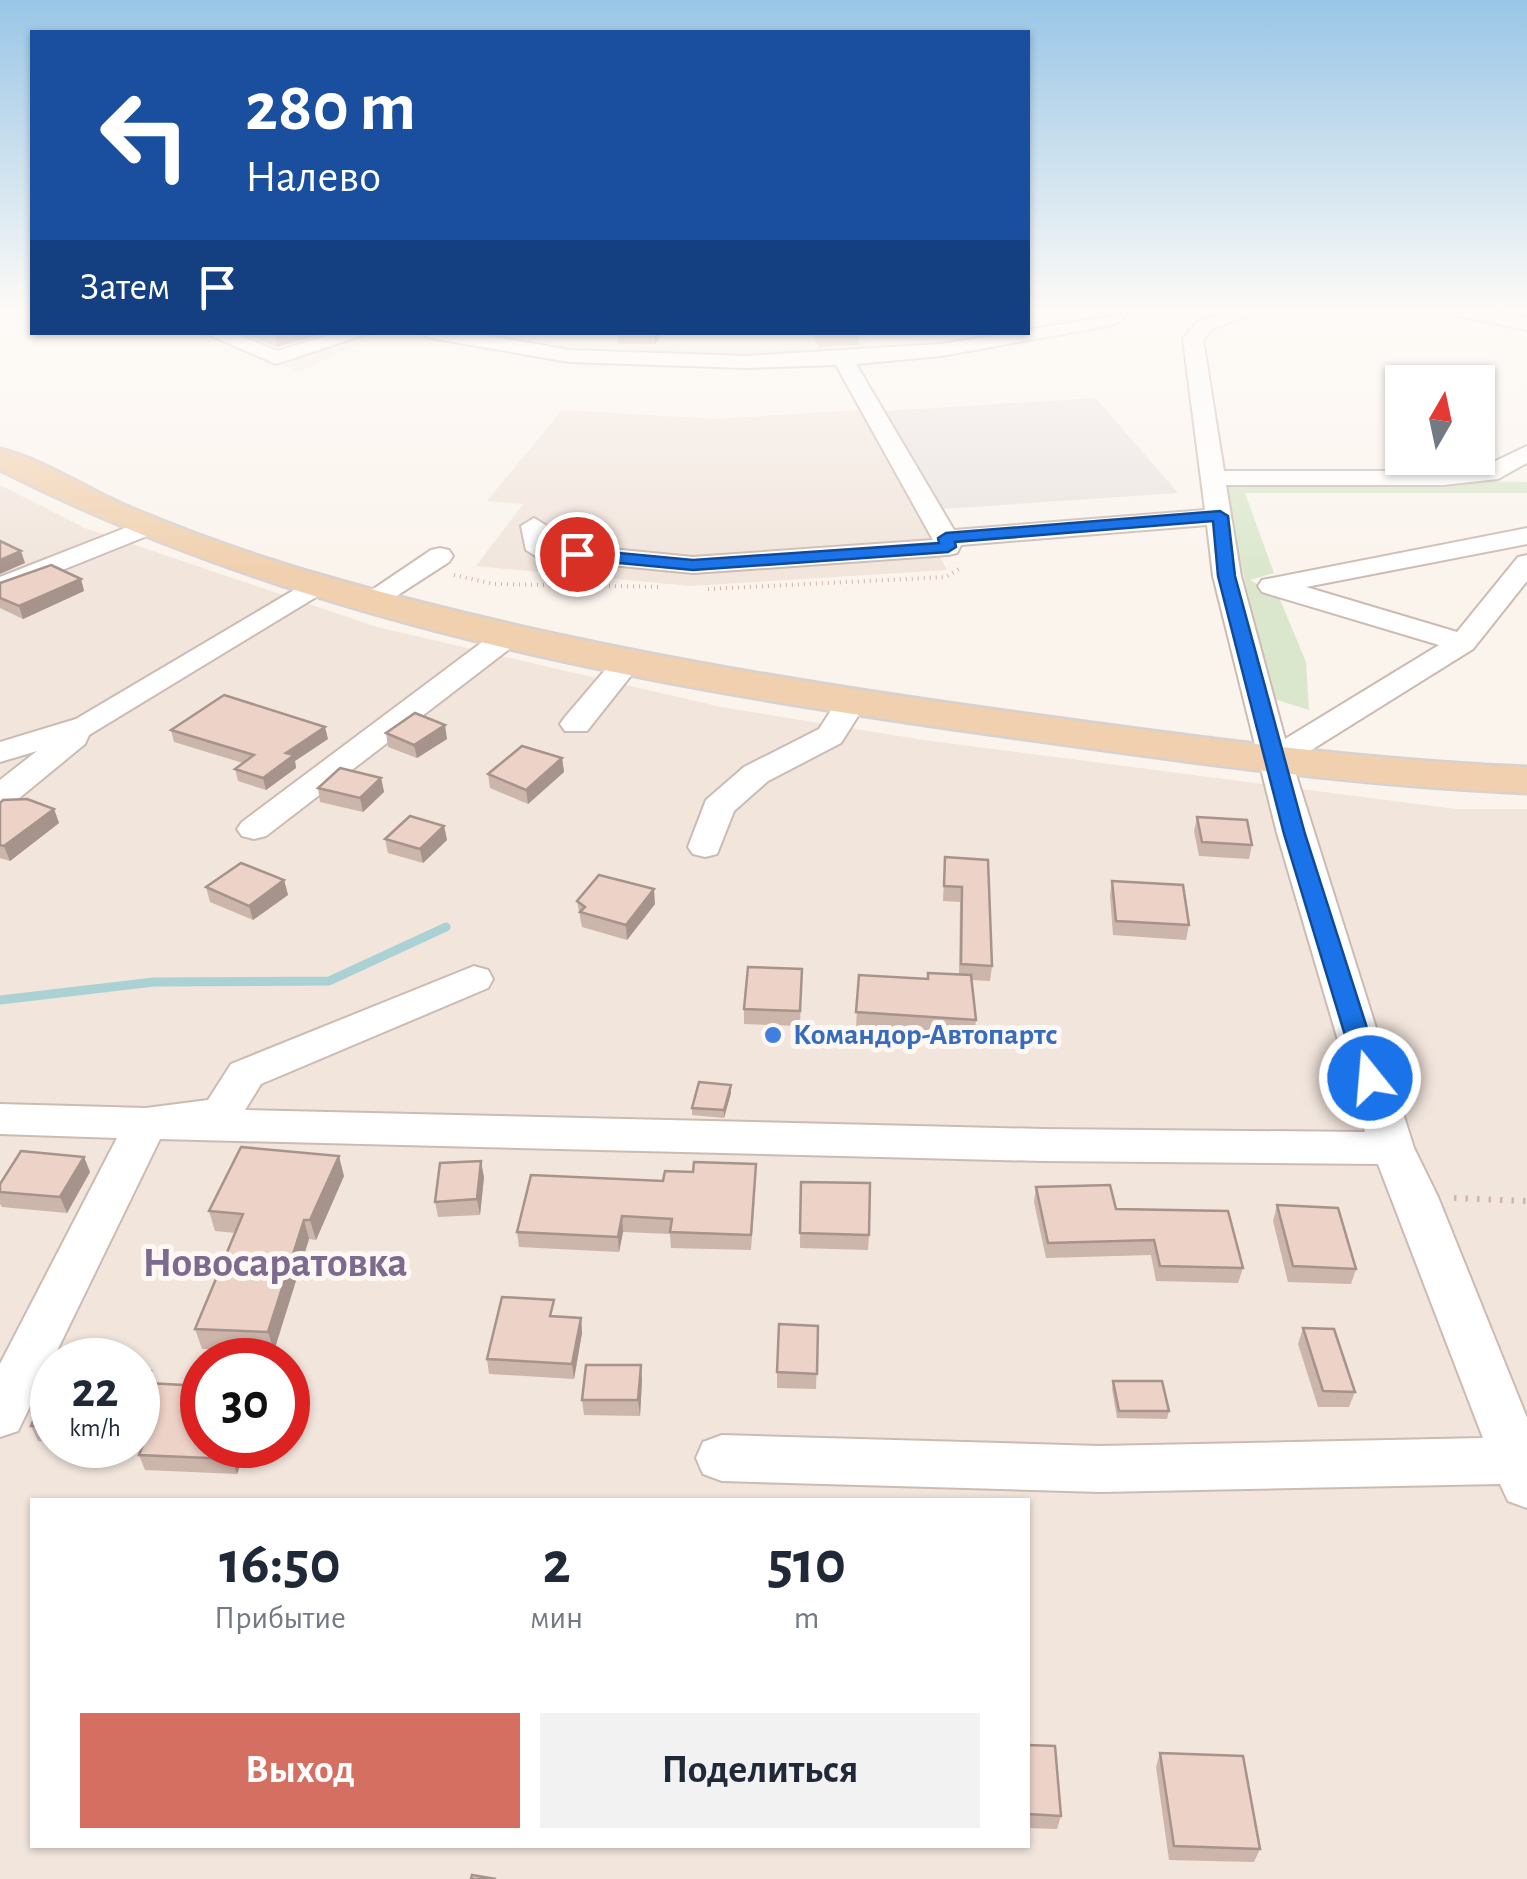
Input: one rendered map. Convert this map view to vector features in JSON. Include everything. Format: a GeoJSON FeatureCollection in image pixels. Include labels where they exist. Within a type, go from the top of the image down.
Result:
{"type":"FeatureCollection","features":[{"type":"Feature","properties":{"kind":"main road"},"geometry":{"type":"LineString","coordinates":[[0,458],[148,527],[222,556],[508,637],[852,702],[1276,758],[1425,775],[1527,780]]}},
{"type":"Feature","properties":{"kind":"street"},"geometry":{"type":"LineString","coordinates":[[534,526],[539,550],[693,565],[948,547],[865,398]]}},
{"type":"Feature","properties":{"kind":"street"},"geometry":{"type":"LineString","coordinates":[[722,1458],[1100,1469],[1524,1468],[1416,1197],[1392,1148],[1294,834],[1226,576],[1201,398]]}},
{"type":"Feature","properties":{"kind":"street"},"geometry":{"type":"LineString","coordinates":[[1213,478],[1443,478],[1489,474],[1527,452]]}},
{"type":"Feature","properties":{"kind":"street"},"geometry":{"type":"LineString","coordinates":[[946,538],[1220,516]]}},
{"type":"Feature","properties":{"kind":"street"},"geometry":{"type":"LineString","coordinates":[[0,587],[148,527]]}},
{"type":"Feature","properties":{"kind":"street"},"geometry":{"type":"LineString","coordinates":[[1462,644],[1272,586],[1527,536]]}},
{"type":"Feature","properties":{"kind":"street"},"geometry":{"type":"LineString","coordinates":[[371,600],[440,556]]}},
{"type":"Feature","properties":{"kind":"street"},"geometry":{"type":"LineString","coordinates":[[1276,758],[1462,644],[1527,564]]}},
{"type":"Feature","properties":{"kind":"street"},"geometry":{"type":"LineString","coordinates":[[0,797],[87,726],[316,585]]}},
{"type":"Feature","properties":{"kind":"street"},"geometry":{"type":"LineString","coordinates":[[254,830],[508,637]]}},
{"type":"Feature","properties":{"kind":"street"},"geometry":{"type":"LineString","coordinates":[[576,724],[627,662]]}},
{"type":"Feature","properties":{"kind":"street"},"geometry":{"type":"LineString","coordinates":[[704,847],[718,807],[756,774],[830,736],[852,702]]}},
{"type":"Feature","properties":{"kind":"street"},"geometry":{"type":"LineString","coordinates":[[0,752],[87,726]]}},
{"type":"Feature","properties":{"kind":"street"},"geometry":{"type":"LineString","coordinates":[[146,1123],[221,1114],[246,1074],[474,979]]}},
{"type":"Feature","properties":{"kind":"street"},"geometry":{"type":"LineString","coordinates":[[0,1119],[1043,1146],[1392,1148]]}},
{"type":"Feature","properties":{"kind":"street"},"geometry":{"type":"LineString","coordinates":[[0,1415],[146,1123]]}},
{"type":"Feature","properties":{"kind":"path"},"geometry":{"type":"LineString","coordinates":[[1416,1197],[1527,1201]]}},
{"type":"Feature","properties":{"kind":"shaded area"},"geometry":{"type":"Polygon","coordinates":[[[1096,398],[1178,493],[943,509],[886,411],[1096,398]]]}},
{"type":"Feature","properties":{"kind":"shaded area"},"geometry":{"type":"Polygon","coordinates":[[[562,410],[716,419],[859,410],[947,570],[691,586],[476,566],[523,504],[487,501],[562,410]]]}},
{"type":"Feature","properties":{"kind":"shaded area"},"geometry":{"type":"Polygon","coordinates":[[[0,485],[85,528],[377,627],[721,707],[924,740],[1456,809],[1527,809],[1527,1879],[0,1879],[0,485]]]}},
{"type":"Feature","properties":{"kind":"green space"},"geometry":{"type":"Polygon","coordinates":[[[1410,480],[1527,482],[1527,493],[1245,493],[1274,573],[1250,580],[1279,597],[1306,662],[1309,710],[1271,698],[1224,487],[1410,480]]]}},
{"type":"Feature","properties":{"kind":"building"},"geometry":{"type":"Polygon","coordinates":[[[0,541],[21,551],[0,560],[0,541]]]}},
{"type":"Feature","properties":{"kind":"building"},"geometry":{"type":"Polygon","coordinates":[[[51,565],[81,579],[19,606],[0,598],[0,583],[51,565]]]}},
{"type":"Feature","properties":{"kind":"building"},"geometry":{"type":"Polygon","coordinates":[[[224,695],[325,727],[286,753],[294,755],[263,778],[235,769],[254,755],[171,730],[224,695]]]}},
{"type":"Feature","properties":{"kind":"building"},"geometry":{"type":"Polygon","coordinates":[[[415,713],[445,725],[414,745],[386,733],[415,713]]]}},
{"type":"Feature","properties":{"kind":"building"},"geometry":{"type":"Polygon","coordinates":[[[522,746],[562,758],[526,790],[488,774],[522,746]]]}},
{"type":"Feature","properties":{"kind":"building"},"geometry":{"type":"Polygon","coordinates":[[[340,768],[381,778],[360,798],[318,788],[340,768]]]}},
{"type":"Feature","properties":{"kind":"building"},"geometry":{"type":"Polygon","coordinates":[[[27,799],[54,809],[4,846],[0,845],[0,803],[27,799]]]}},
{"type":"Feature","properties":{"kind":"building"},"geometry":{"type":"Polygon","coordinates":[[[410,816],[444,826],[420,849],[385,839],[410,816]]]}},
{"type":"Feature","properties":{"kind":"building"},"geometry":{"type":"Polygon","coordinates":[[[1197,817],[1247,820],[1252,845],[1202,842],[1197,817]]]}},
{"type":"Feature","properties":{"kind":"building"},"geometry":{"type":"Polygon","coordinates":[[[945,857],[988,860],[992,966],[961,964],[962,887],[944,886],[945,857]]]}},
{"type":"Feature","properties":{"kind":"building"},"geometry":{"type":"Polygon","coordinates":[[[241,863],[284,880],[249,906],[206,887],[241,863]]]}},
{"type":"Feature","properties":{"kind":"building"},"geometry":{"type":"Polygon","coordinates":[[[599,875],[654,889],[626,925],[580,912],[585,907],[577,901],[599,875]]]}},
{"type":"Feature","properties":{"kind":"building"},"geometry":{"type":"Polygon","coordinates":[[[1112,881],[1183,885],[1189,925],[1116,921],[1112,881]]]}},
{"type":"Feature","properties":{"kind":"building"},"geometry":{"type":"Polygon","coordinates":[[[748,967],[802,969],[800,1011],[744,1009],[748,967]]]}},
{"type":"Feature","properties":{"kind":"building"},"geometry":{"type":"Polygon","coordinates":[[[928,973],[971,975],[976,1020],[856,1012],[859,975],[928,979],[928,973]]]}},
{"type":"Feature","properties":{"kind":"building"},"geometry":{"type":"Polygon","coordinates":[[[699,1082],[731,1085],[724,1110],[692,1108],[699,1082]]]}},
{"type":"Feature","properties":{"kind":"building"},"geometry":{"type":"Polygon","coordinates":[[[241,1147],[339,1156],[310,1220],[304,1220],[268,1332],[195,1329],[243,1214],[209,1211],[241,1147]]]}},
{"type":"Feature","properties":{"kind":"building"},"geometry":{"type":"Polygon","coordinates":[[[21,1151],[84,1157],[60,1197],[0,1192],[0,1184],[21,1151]]]}},
{"type":"Feature","properties":{"kind":"building"},"geometry":{"type":"Polygon","coordinates":[[[481,1161],[477,1199],[435,1202],[440,1163],[481,1161]]]}},
{"type":"Feature","properties":{"kind":"building"},"geometry":{"type":"Polygon","coordinates":[[[694,1162],[756,1164],[751,1235],[670,1232],[672,1219],[622,1216],[618,1237],[517,1232],[531,1175],[663,1181],[665,1171],[693,1172],[694,1162]]]}},
{"type":"Feature","properties":{"kind":"building"},"geometry":{"type":"Polygon","coordinates":[[[801,1182],[870,1183],[869,1235],[800,1233],[801,1182]]]}},
{"type":"Feature","properties":{"kind":"building"},"geometry":{"type":"Polygon","coordinates":[[[1110,1185],[1116,1209],[1228,1211],[1243,1268],[1160,1266],[1154,1240],[1048,1243],[1036,1187],[1110,1185]]]}},
{"type":"Feature","properties":{"kind":"building"},"geometry":{"type":"Polygon","coordinates":[[[1277,1205],[1338,1208],[1356,1269],[1293,1266],[1277,1205]]]}},
{"type":"Feature","properties":{"kind":"building"},"geometry":{"type":"Polygon","coordinates":[[[502,1297],[554,1300],[550,1316],[581,1318],[572,1364],[487,1359],[502,1297]]]}},
{"type":"Feature","properties":{"kind":"building"},"geometry":{"type":"Polygon","coordinates":[[[779,1324],[818,1326],[817,1374],[777,1372],[779,1324]]]}},
{"type":"Feature","properties":{"kind":"building"},"geometry":{"type":"Polygon","coordinates":[[[1303,1328],[1334,1329],[1355,1392],[1323,1391],[1303,1328]]]}},
{"type":"Feature","properties":{"kind":"building"},"geometry":{"type":"Polygon","coordinates":[[[586,1365],[641,1365],[638,1400],[582,1400],[586,1365]]]}},
{"type":"Feature","properties":{"kind":"building"},"geometry":{"type":"Polygon","coordinates":[[[1113,1381],[1162,1381],[1169,1411],[1119,1411],[1113,1381]]]}},
{"type":"Feature","properties":{"kind":"building"},"geometry":{"type":"Polygon","coordinates":[[[160,1384],[180,1385],[180,1457],[160,1456],[160,1384]]]}},
{"type":"Feature","properties":{"kind":"building"},"geometry":{"type":"Polygon","coordinates":[[[1030,1745],[1055,1746],[1061,1816],[1030,1814],[1030,1745]]]}},
{"type":"Feature","properties":{"kind":"building"},"geometry":{"type":"Polygon","coordinates":[[[1160,1753],[1243,1756],[1260,1849],[1174,1846],[1160,1753]]]}},
{"type":"Feature","properties":{"kind":"waterway"},"geometry":{"type":"LineString","coordinates":[[0,1000],[154,982],[329,981],[446,927]]}},
{"type":"Feature","properties":{"kind":"place","name":"Командор-Автопартс"},"geometry":{"type":"Point","coordinates":[773,1035]}},
{"type":"Feature","properties":{"kind":"district","name":"Новосаратовка"},"geometry":{"type":"Point","coordinates":[275,1263]}},
{"type":"Feature","properties":{"kind":"route"},"geometry":{"type":"LineString","coordinates":[[577,554],[693,565],[948,547],[946,538],[1220,516],[1226,576],[1294,834],[1370,1078]]}}]}
